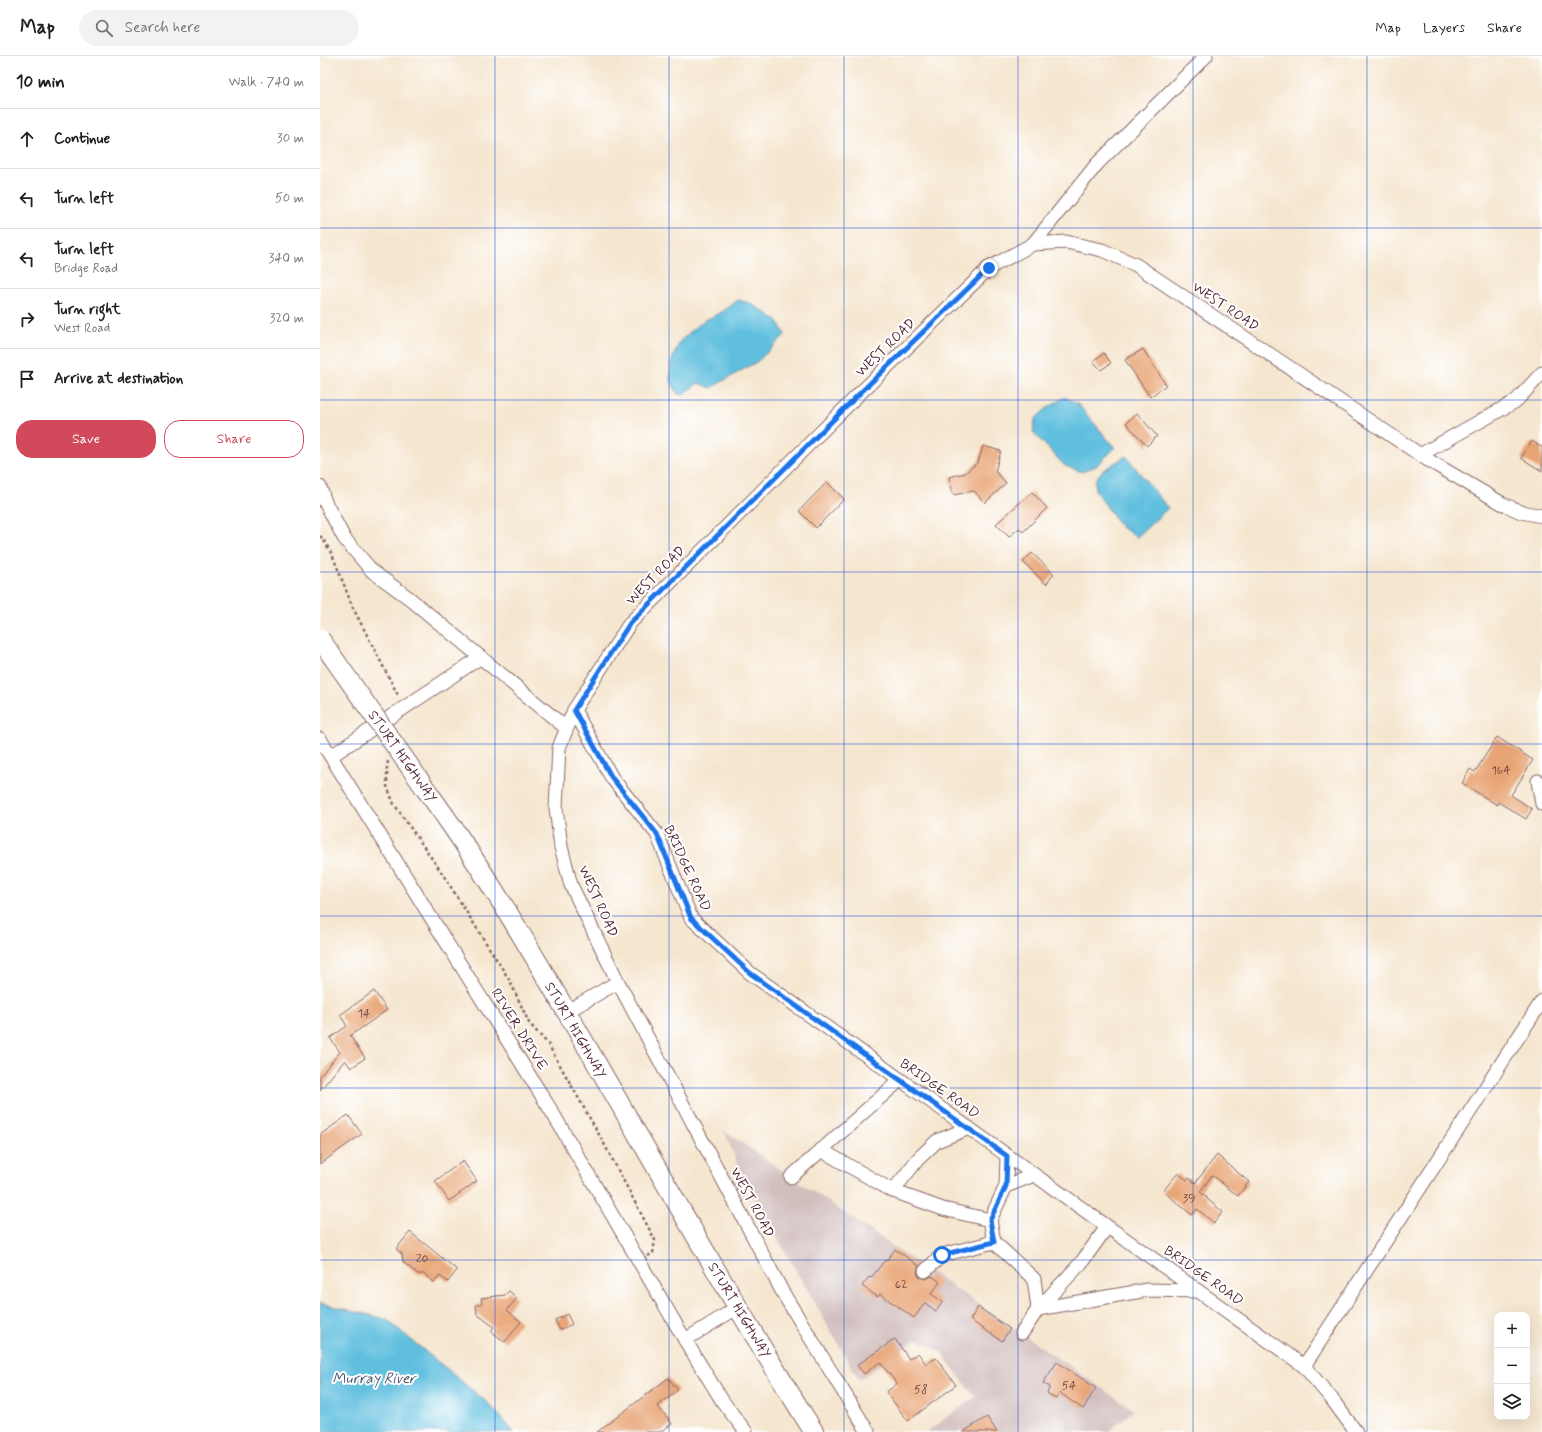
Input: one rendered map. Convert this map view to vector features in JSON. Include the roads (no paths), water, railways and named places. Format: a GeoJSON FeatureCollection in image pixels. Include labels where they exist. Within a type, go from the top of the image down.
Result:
{"type":"FeatureCollection","features":[{"type":"Feature","properties":{"kind":"highway","name":"STURT HIGHWAY"},"geometry":{"type":"LineString","coordinates":[[320,640],[454,827],[487,879],[738,1307],[814,1432]]}},
{"type":"Feature","properties":{"kind":"street"},"geometry":{"type":"LineString","coordinates":[[1033,244],[1097,164],[1206,56]]}},
{"type":"Feature","properties":{"kind":"street","name":"WEST ROAD"},"geometry":{"type":"LineString","coordinates":[[868,1432],[783,1294],[618,982],[571,885],[561,847],[556,808],[559,748],[574,710],[630,623],[857,396],[989,268],[1033,244],[1066,242],[1102,250],[1136,265],[1420,455],[1502,504],[1521,512],[1542,516]]}},
{"type":"Feature","properties":{"kind":"street"},"geometry":{"type":"LineString","coordinates":[[1420,455],[1516,401],[1542,373]]}},
{"type":"Feature","properties":{"kind":"street"},"geometry":{"type":"LineString","coordinates":[[320,487],[325,502],[344,538],[372,571],[409,598],[566,728]]}},
{"type":"Feature","properties":{"kind":"street"},"geometry":{"type":"LineString","coordinates":[[331,756],[481,657]]}},
{"type":"Feature","properties":{"kind":"street","name":"BRIDGE ROAD"},"geometry":{"type":"LineString","coordinates":[[574,710],[612,778],[657,834],[691,918],[750,973],[1304,1366],[1331,1398],[1356,1432]]}},
{"type":"Feature","properties":{"kind":"street","name":"RIVER DRIVE"},"geometry":{"type":"LineString","coordinates":[[320,739],[552,1112],[685,1340],[723,1402],[746,1432]]}},
{"type":"Feature","properties":{"kind":"street"},"geometry":{"type":"LineString","coordinates":[[1538,781],[1542,804]]}},
{"type":"Feature","properties":{"kind":"street"},"geometry":{"type":"LineString","coordinates":[[566,1012],[618,982]]}},
{"type":"Feature","properties":{"kind":"street"},"geometry":{"type":"LineString","coordinates":[[1304,1366],[1542,1001]]}},
{"type":"Feature","properties":{"kind":"street"},"geometry":{"type":"LineString","coordinates":[[791,1177],[900,1080]]}},
{"type":"Feature","properties":{"kind":"street"},"geometry":{"type":"LineString","coordinates":[[893,1192],[918,1159],[937,1142],[969,1128]]}},
{"type":"Feature","properties":{"kind":"street"},"geometry":{"type":"LineString","coordinates":[[822,1150],[893,1192],[943,1209],[990,1220]]}},
{"type":"Feature","properties":{"kind":"street"},"geometry":{"type":"LineString","coordinates":[[1007,1156],[1006,1186],[990,1220],[994,1242],[1034,1279],[1038,1309]]}},
{"type":"Feature","properties":{"kind":"street"},"geometry":{"type":"LineString","coordinates":[[1006,1186],[1034,1174]]}},
{"type":"Feature","properties":{"kind":"street"},"geometry":{"type":"LineString","coordinates":[[1022,1333],[1038,1309],[1081,1263],[1107,1227]]}},
{"type":"Feature","properties":{"kind":"street"},"geometry":{"type":"LineString","coordinates":[[925,1271],[942,1255],[994,1242]]}},
{"type":"Feature","properties":{"kind":"street"},"geometry":{"type":"LineString","coordinates":[[1038,1309],[1147,1290],[1198,1291]]}},
{"type":"Feature","properties":{"kind":"street"},"geometry":{"type":"LineString","coordinates":[[685,1340],[738,1307]]}},
{"type":"Feature","properties":{"kind":"water"},"geometry":{"type":"Polygon","coordinates":[[[738,300],[750,303],[777,320],[785,335],[758,361],[711,388],[698,383],[683,395],[678,394],[670,379],[671,362],[680,341],[703,321],[722,312],[738,300]]]}},
{"type":"Feature","properties":{"kind":"water"},"geometry":{"type":"Polygon","coordinates":[[[1065,397],[1078,404],[1115,448],[1096,466],[1082,472],[1065,466],[1033,432],[1035,419],[1046,409],[1065,397]]]}},
{"type":"Feature","properties":{"kind":"water"},"geometry":{"type":"Polygon","coordinates":[[[1126,456],[1168,508],[1137,537],[1121,527],[1095,490],[1095,480],[1102,471],[1126,456]]]}},
{"type":"Feature","properties":{"kind":"water","name":"Murray River"},"geometry":{"type":"Polygon","coordinates":[[[320,1303],[386,1319],[489,1404],[514,1432],[320,1432],[320,1303]]]}}]}
